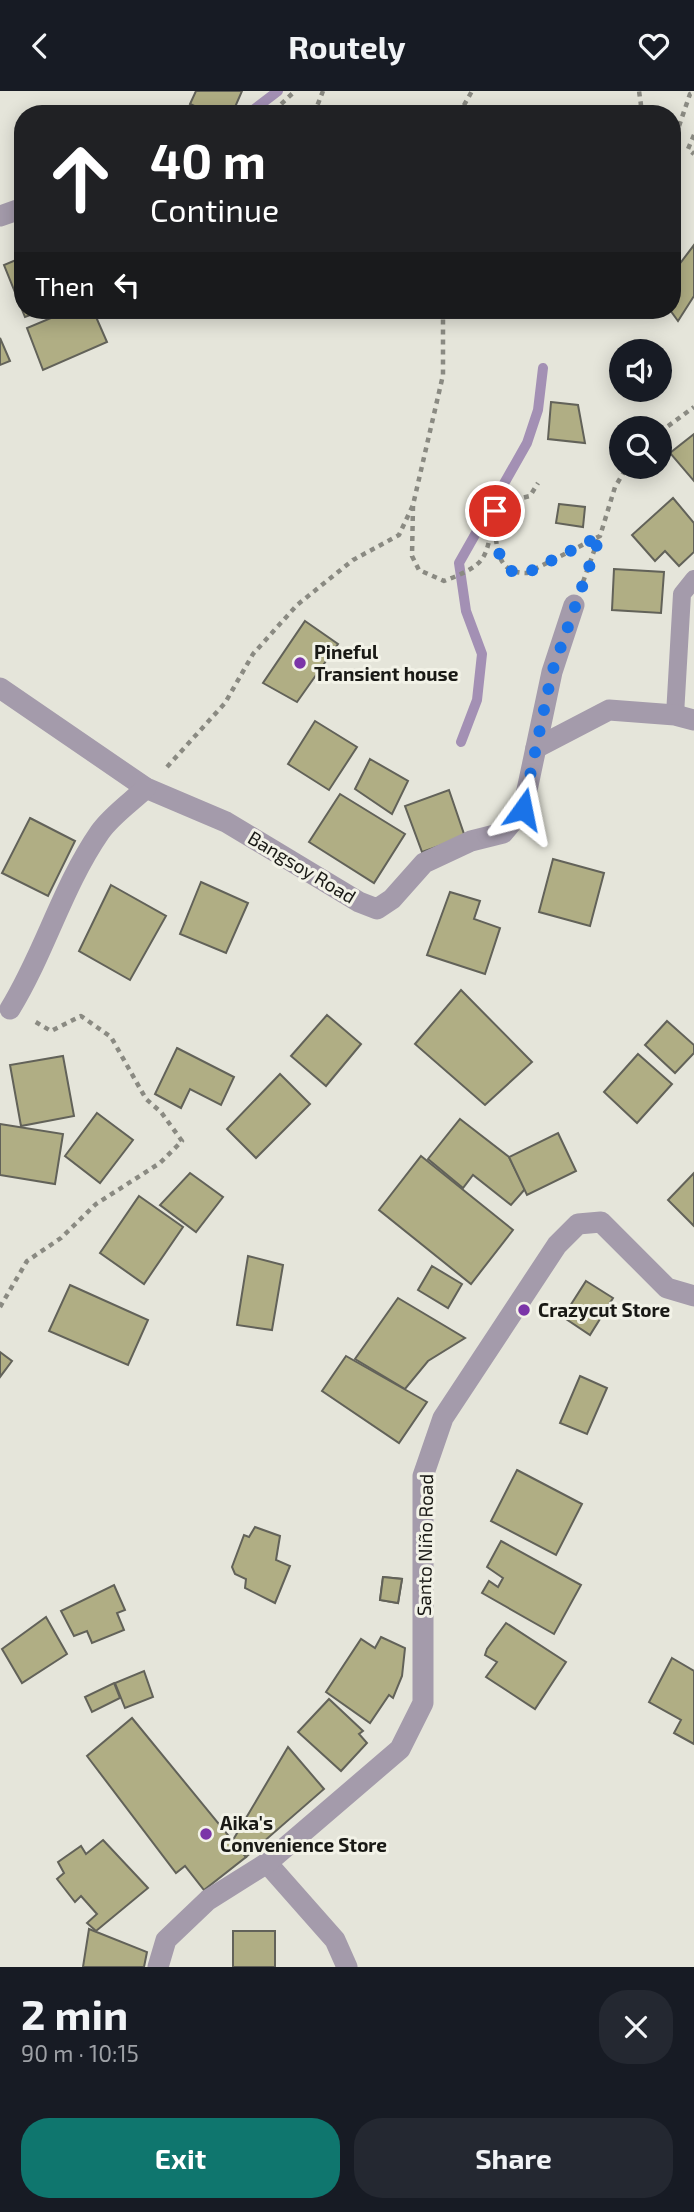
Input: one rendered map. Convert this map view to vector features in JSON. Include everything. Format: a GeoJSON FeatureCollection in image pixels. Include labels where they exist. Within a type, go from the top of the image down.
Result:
{"type":"FeatureCollection","features":[{"type":"Feature","properties":{"kind":"street","name":"Bangsoy Road"},"geometry":{"type":"LineString","coordinates":[[0,688],[146,788],[226,822],[359,902],[377,909],[393,899],[424,863],[471,841],[503,833],[523,809],[552,672],[574,605]]}},
{"type":"Feature","properties":{"kind":"street"},"geometry":{"type":"LineString","coordinates":[[536,748],[609,710],[685,717]]}},
{"type":"Feature","properties":{"kind":"street"},"geometry":{"type":"LineString","coordinates":[[10,1009],[32,973],[60,904],[101,830],[146,788]]}},
{"type":"Feature","properties":{"kind":"street","name":"Santo Niño Road"},"geometry":{"type":"LineString","coordinates":[[158,1967],[166,1940],[195,1912],[232,1883],[267,1863],[400,1749],[423,1703],[423,1476],[443,1418],[557,1245],[578,1224],[601,1222],[667,1288],[694,1296]]}},
{"type":"Feature","properties":{"kind":"street"},"geometry":{"type":"LineString","coordinates":[[267,1863],[335,1940],[347,1967]]}},
{"type":"Feature","properties":{"kind":"lane"},"geometry":{"type":"LineString","coordinates":[[685,717],[682,594],[694,579]]}},
{"type":"Feature","properties":{"kind":"path"},"geometry":{"type":"LineString","coordinates":[[280,105],[295,91]]}},
{"type":"Feature","properties":{"kind":"path"},"geometry":{"type":"LineString","coordinates":[[681,120],[690,94],[694,92]]}},
{"type":"Feature","properties":{"kind":"path"},"geometry":{"type":"LineString","coordinates":[[694,135],[688,149],[694,154]]}},
{"type":"Feature","properties":{"kind":"path"},"geometry":{"type":"LineString","coordinates":[[443,319],[443,376],[414,505],[412,556],[419,570],[444,581],[469,573],[485,555],[495,511],[509,501],[530,496],[538,483]]}},
{"type":"Feature","properties":{"kind":"path"},"geometry":{"type":"LineString","coordinates":[[672,423],[694,407]]}},
{"type":"Feature","properties":{"kind":"path"},"geometry":{"type":"LineString","coordinates":[[574,605],[620,479]]}},
{"type":"Feature","properties":{"kind":"path"},"geometry":{"type":"LineString","coordinates":[[146,788],[225,703],[253,654],[297,605],[353,560],[399,535],[414,505]]}},
{"type":"Feature","properties":{"kind":"path"},"geometry":{"type":"LineString","coordinates":[[495,511],[495,549],[502,563],[514,573],[527,573],[600,536]]}},
{"type":"Feature","properties":{"kind":"path"},"geometry":{"type":"LineString","coordinates":[[0,1307],[27,1261],[61,1238],[96,1204],[160,1163],[182,1141],[161,1111],[146,1098],[111,1037],[81,1016],[51,1031],[10,1009]]}},
{"type":"Feature","properties":{"kind":"building"},"geometry":{"type":"Polygon","coordinates":[[[196,91],[242,91],[236,105],[190,104],[196,91]]]}},
{"type":"Feature","properties":{"kind":"building"},"geometry":{"type":"Polygon","coordinates":[[[694,245],[694,296],[681,316],[681,262],[694,245]]]}},
{"type":"Feature","properties":{"kind":"building"},"geometry":{"type":"Polygon","coordinates":[[[14,261],[14,290],[4,265],[14,261]]]}},
{"type":"Feature","properties":{"kind":"building"},"geometry":{"type":"Polygon","coordinates":[[[48,319],[97,319],[107,342],[43,370],[27,328],[48,319]]]}},
{"type":"Feature","properties":{"kind":"building"},"geometry":{"type":"Polygon","coordinates":[[[0,338],[10,361],[0,365],[0,338]]]}},
{"type":"Feature","properties":{"kind":"building"},"geometry":{"type":"Polygon","coordinates":[[[551,402],[578,405],[585,443],[548,439],[551,402]]]}},
{"type":"Feature","properties":{"kind":"building"},"geometry":{"type":"Polygon","coordinates":[[[694,434],[694,481],[672,455],[672,451],[694,434]]]}},
{"type":"Feature","properties":{"kind":"building"},"geometry":{"type":"Polygon","coordinates":[[[673,498],[694,523],[694,552],[679,566],[665,551],[655,561],[632,535],[673,498]]]}},
{"type":"Feature","properties":{"kind":"building"},"geometry":{"type":"Polygon","coordinates":[[[559,504],[585,507],[583,527],[556,523],[559,504]]]}},
{"type":"Feature","properties":{"kind":"building"},"geometry":{"type":"Polygon","coordinates":[[[614,569],[664,572],[661,613],[612,610],[614,569]]]}},
{"type":"Feature","properties":{"kind":"building","name":"Pineful Transient house"},"geometry":{"type":"Polygon","coordinates":[[[305,621],[338,644],[297,702],[263,683],[305,621]]]}},
{"type":"Feature","properties":{"kind":"building"},"geometry":{"type":"Polygon","coordinates":[[[315,721],[357,747],[329,790],[288,764],[315,721]]]}},
{"type":"Feature","properties":{"kind":"building"},"geometry":{"type":"Polygon","coordinates":[[[370,759],[408,781],[392,814],[355,789],[370,759]]]}},
{"type":"Feature","properties":{"kind":"building"},"geometry":{"type":"Polygon","coordinates":[[[449,790],[465,837],[422,852],[405,806],[449,790]]]}},
{"type":"Feature","properties":{"kind":"building"},"geometry":{"type":"Polygon","coordinates":[[[340,794],[405,834],[374,883],[309,842],[340,794]]]}},
{"type":"Feature","properties":{"kind":"building"},"geometry":{"type":"Polygon","coordinates":[[[30,818],[75,841],[48,896],[2,873],[30,818]]]}},
{"type":"Feature","properties":{"kind":"building"},"geometry":{"type":"Polygon","coordinates":[[[553,859],[604,873],[590,926],[539,912],[553,859]]]}},
{"type":"Feature","properties":{"kind":"building"},"geometry":{"type":"Polygon","coordinates":[[[201,882],[248,903],[226,953],[180,934],[201,882]]]}},
{"type":"Feature","properties":{"kind":"building"},"geometry":{"type":"Polygon","coordinates":[[[111,885],[166,916],[130,980],[79,951],[111,885]]]}},
{"type":"Feature","properties":{"kind":"building"},"geometry":{"type":"Polygon","coordinates":[[[450,892],[480,901],[474,919],[500,928],[485,974],[427,955],[450,892]]]}},
{"type":"Feature","properties":{"kind":"building"},"geometry":{"type":"Polygon","coordinates":[[[461,990],[532,1062],[485,1105],[415,1044],[461,990]]]}},
{"type":"Feature","properties":{"kind":"building"},"geometry":{"type":"Polygon","coordinates":[[[327,1015],[361,1044],[326,1086],[291,1056],[327,1015]]]}},
{"type":"Feature","properties":{"kind":"building"},"geometry":{"type":"Polygon","coordinates":[[[667,1021],[694,1045],[694,1053],[675,1073],[645,1045],[667,1021]]]}},
{"type":"Feature","properties":{"kind":"building"},"geometry":{"type":"Polygon","coordinates":[[[177,1048],[234,1077],[221,1105],[190,1089],[181,1108],[155,1094],[177,1048]]]}},
{"type":"Feature","properties":{"kind":"building"},"geometry":{"type":"Polygon","coordinates":[[[638,1054],[672,1084],[637,1123],[604,1092],[638,1054]]]}},
{"type":"Feature","properties":{"kind":"building"},"geometry":{"type":"Polygon","coordinates":[[[63,1056],[74,1116],[21,1126],[10,1065],[63,1056]]]}},
{"type":"Feature","properties":{"kind":"building"},"geometry":{"type":"Polygon","coordinates":[[[280,1074],[310,1104],[256,1158],[227,1129],[280,1074]]]}},
{"type":"Feature","properties":{"kind":"building"},"geometry":{"type":"Polygon","coordinates":[[[97,1113],[133,1140],[100,1183],[65,1156],[97,1113]]]}},
{"type":"Feature","properties":{"kind":"building"},"geometry":{"type":"Polygon","coordinates":[[[460,1119],[509,1157],[525,1189],[511,1205],[473,1175],[463,1188],[428,1159],[460,1119]]]}},
{"type":"Feature","properties":{"kind":"building"},"geometry":{"type":"Polygon","coordinates":[[[0,1124],[63,1134],[55,1184],[0,1175],[0,1124]]]}},
{"type":"Feature","properties":{"kind":"building"},"geometry":{"type":"Polygon","coordinates":[[[558,1133],[576,1171],[527,1195],[509,1157],[558,1133]]]}},
{"type":"Feature","properties":{"kind":"building"},"geometry":{"type":"Polygon","coordinates":[[[421,1156],[513,1230],[471,1284],[379,1210],[421,1156]]]}},
{"type":"Feature","properties":{"kind":"building"},"geometry":{"type":"Polygon","coordinates":[[[190,1173],[223,1197],[196,1232],[160,1205],[190,1173]]]}},
{"type":"Feature","properties":{"kind":"building"},"geometry":{"type":"Polygon","coordinates":[[[694,1173],[694,1226],[668,1200],[694,1173]]]}},
{"type":"Feature","properties":{"kind":"building"},"geometry":{"type":"Polygon","coordinates":[[[139,1196],[183,1227],[144,1284],[100,1253],[139,1196]]]}},
{"type":"Feature","properties":{"kind":"building"},"geometry":{"type":"Polygon","coordinates":[[[248,1256],[283,1265],[272,1330],[237,1325],[248,1256]]]}},
{"type":"Feature","properties":{"kind":"building"},"geometry":{"type":"Polygon","coordinates":[[[432,1266],[462,1284],[448,1308],[418,1290],[432,1266]]]}},
{"type":"Feature","properties":{"kind":"building"},"geometry":{"type":"Polygon","coordinates":[[[586,1281],[613,1298],[590,1335],[563,1317],[586,1281]]]}},
{"type":"Feature","properties":{"kind":"building"},"geometry":{"type":"Polygon","coordinates":[[[70,1285],[148,1320],[128,1365],[49,1331],[70,1285]]]}},
{"type":"Feature","properties":{"kind":"building"},"geometry":{"type":"Polygon","coordinates":[[[398,1298],[465,1338],[428,1361],[405,1389],[355,1359],[398,1298]]]}},
{"type":"Feature","properties":{"kind":"building"},"geometry":{"type":"Polygon","coordinates":[[[0,1352],[12,1361],[0,1377],[0,1352]]]}},
{"type":"Feature","properties":{"kind":"building"},"geometry":{"type":"Polygon","coordinates":[[[346,1356],[427,1402],[399,1443],[322,1391],[346,1356]]]}},
{"type":"Feature","properties":{"kind":"building"},"geometry":{"type":"Polygon","coordinates":[[[580,1376],[607,1388],[587,1434],[560,1423],[580,1376]]]}},
{"type":"Feature","properties":{"kind":"building"},"geometry":{"type":"Polygon","coordinates":[[[517,1470],[582,1504],[556,1555],[491,1521],[517,1470]]]}},
{"type":"Feature","properties":{"kind":"building"},"geometry":{"type":"Polygon","coordinates":[[[255,1527],[280,1536],[276,1560],[290,1566],[275,1603],[245,1588],[246,1579],[235,1574],[232,1567],[244,1535],[249,1537],[255,1527]]]}},
{"type":"Feature","properties":{"kind":"building"},"geometry":{"type":"Polygon","coordinates":[[[501,1541],[581,1585],[554,1634],[482,1593],[489,1581],[498,1587],[503,1578],[487,1567],[501,1541]]]}},
{"type":"Feature","properties":{"kind":"building"},"geometry":{"type":"Polygon","coordinates":[[[383,1577],[402,1579],[398,1603],[380,1600],[383,1577]]]}},
{"type":"Feature","properties":{"kind":"building"},"geometry":{"type":"Polygon","coordinates":[[[383,1577],[402,1579],[398,1603],[380,1600],[383,1577]]]}},
{"type":"Feature","properties":{"kind":"building"},"geometry":{"type":"Polygon","coordinates":[[[114,1585],[125,1610],[117,1613],[124,1630],[92,1643],[87,1631],[74,1636],[61,1611],[114,1585]]]}},
{"type":"Feature","properties":{"kind":"building"},"geometry":{"type":"Polygon","coordinates":[[[46,1617],[67,1654],[22,1683],[2,1649],[46,1617]]]}},
{"type":"Feature","properties":{"kind":"building"},"geometry":{"type":"Polygon","coordinates":[[[506,1623],[566,1662],[535,1709],[486,1677],[497,1662],[485,1655],[487,1649],[506,1623]]]}},
{"type":"Feature","properties":{"kind":"building"},"geometry":{"type":"Polygon","coordinates":[[[381,1637],[405,1648],[402,1676],[393,1698],[389,1695],[370,1723],[326,1692],[361,1639],[375,1648],[381,1637]]]}},
{"type":"Feature","properties":{"kind":"building"},"geometry":{"type":"Polygon","coordinates":[[[672,1658],[694,1671],[694,1744],[674,1733],[681,1720],[649,1702],[672,1658]]]}},
{"type":"Feature","properties":{"kind":"building"},"geometry":{"type":"Polygon","coordinates":[[[144,1671],[153,1697],[125,1708],[115,1683],[144,1671]]]}},
{"type":"Feature","properties":{"kind":"building"},"geometry":{"type":"Polygon","coordinates":[[[114,1683],[120,1698],[92,1712],[85,1697],[114,1683]]]}},
{"type":"Feature","properties":{"kind":"building"},"geometry":{"type":"Polygon","coordinates":[[[329,1699],[363,1731],[359,1734],[367,1743],[341,1771],[298,1732],[329,1699]]]}},
{"type":"Feature","properties":{"kind":"building"},"geometry":{"type":"Polygon","coordinates":[[[132,1718],[246,1857],[204,1890],[185,1866],[176,1873],[87,1756],[132,1718]]]}},
{"type":"Feature","properties":{"kind":"building"},"geometry":{"type":"Polygon","coordinates":[[[288,1747],[324,1789],[246,1857],[233,1840],[288,1747]]]}},
{"type":"Feature","properties":{"kind":"building"},"geometry":{"type":"Polygon","coordinates":[[[103,1840],[148,1888],[96,1931],[87,1923],[97,1914],[81,1896],[75,1902],[57,1879],[64,1873],[58,1862],[81,1846],[86,1854],[103,1840]]]}},
{"type":"Feature","properties":{"kind":"building"},"geometry":{"type":"Polygon","coordinates":[[[89,1929],[147,1952],[144,1967],[83,1967],[89,1929]]]}},
{"type":"Feature","properties":{"kind":"building"},"geometry":{"type":"Polygon","coordinates":[[[233,1931],[275,1931],[275,1967],[233,1967],[233,1931]]]}},
{"type":"Feature","properties":{"kind":"waterway"},"geometry":{"type":"LineString","coordinates":[[260,105],[278,91]]}},
{"type":"Feature","properties":{"kind":"waterway"},"geometry":{"type":"LineString","coordinates":[[461,742],[477,700],[482,654],[466,611],[459,563],[527,443],[538,410],[543,368]]}},
{"type":"Feature","properties":{"kind":"place","name":"Pineful Transient house"},"geometry":{"type":"Point","coordinates":[300,663]}},
{"type":"Feature","properties":{"kind":"place","name":"Crazycut Store"},"geometry":{"type":"Point","coordinates":[524,1310]}},
{"type":"Feature","properties":{"kind":"place","name":"Aika's Convenience Store"},"geometry":{"type":"Point","coordinates":[206,1834]}},
{"type":"Feature","properties":{"kind":"route"},"geometry":{"type":"LineString","coordinates":[[495,511],[495,549],[502,563],[514,573],[527,573],[600,536],[552,672],[523,809]]}}]}
